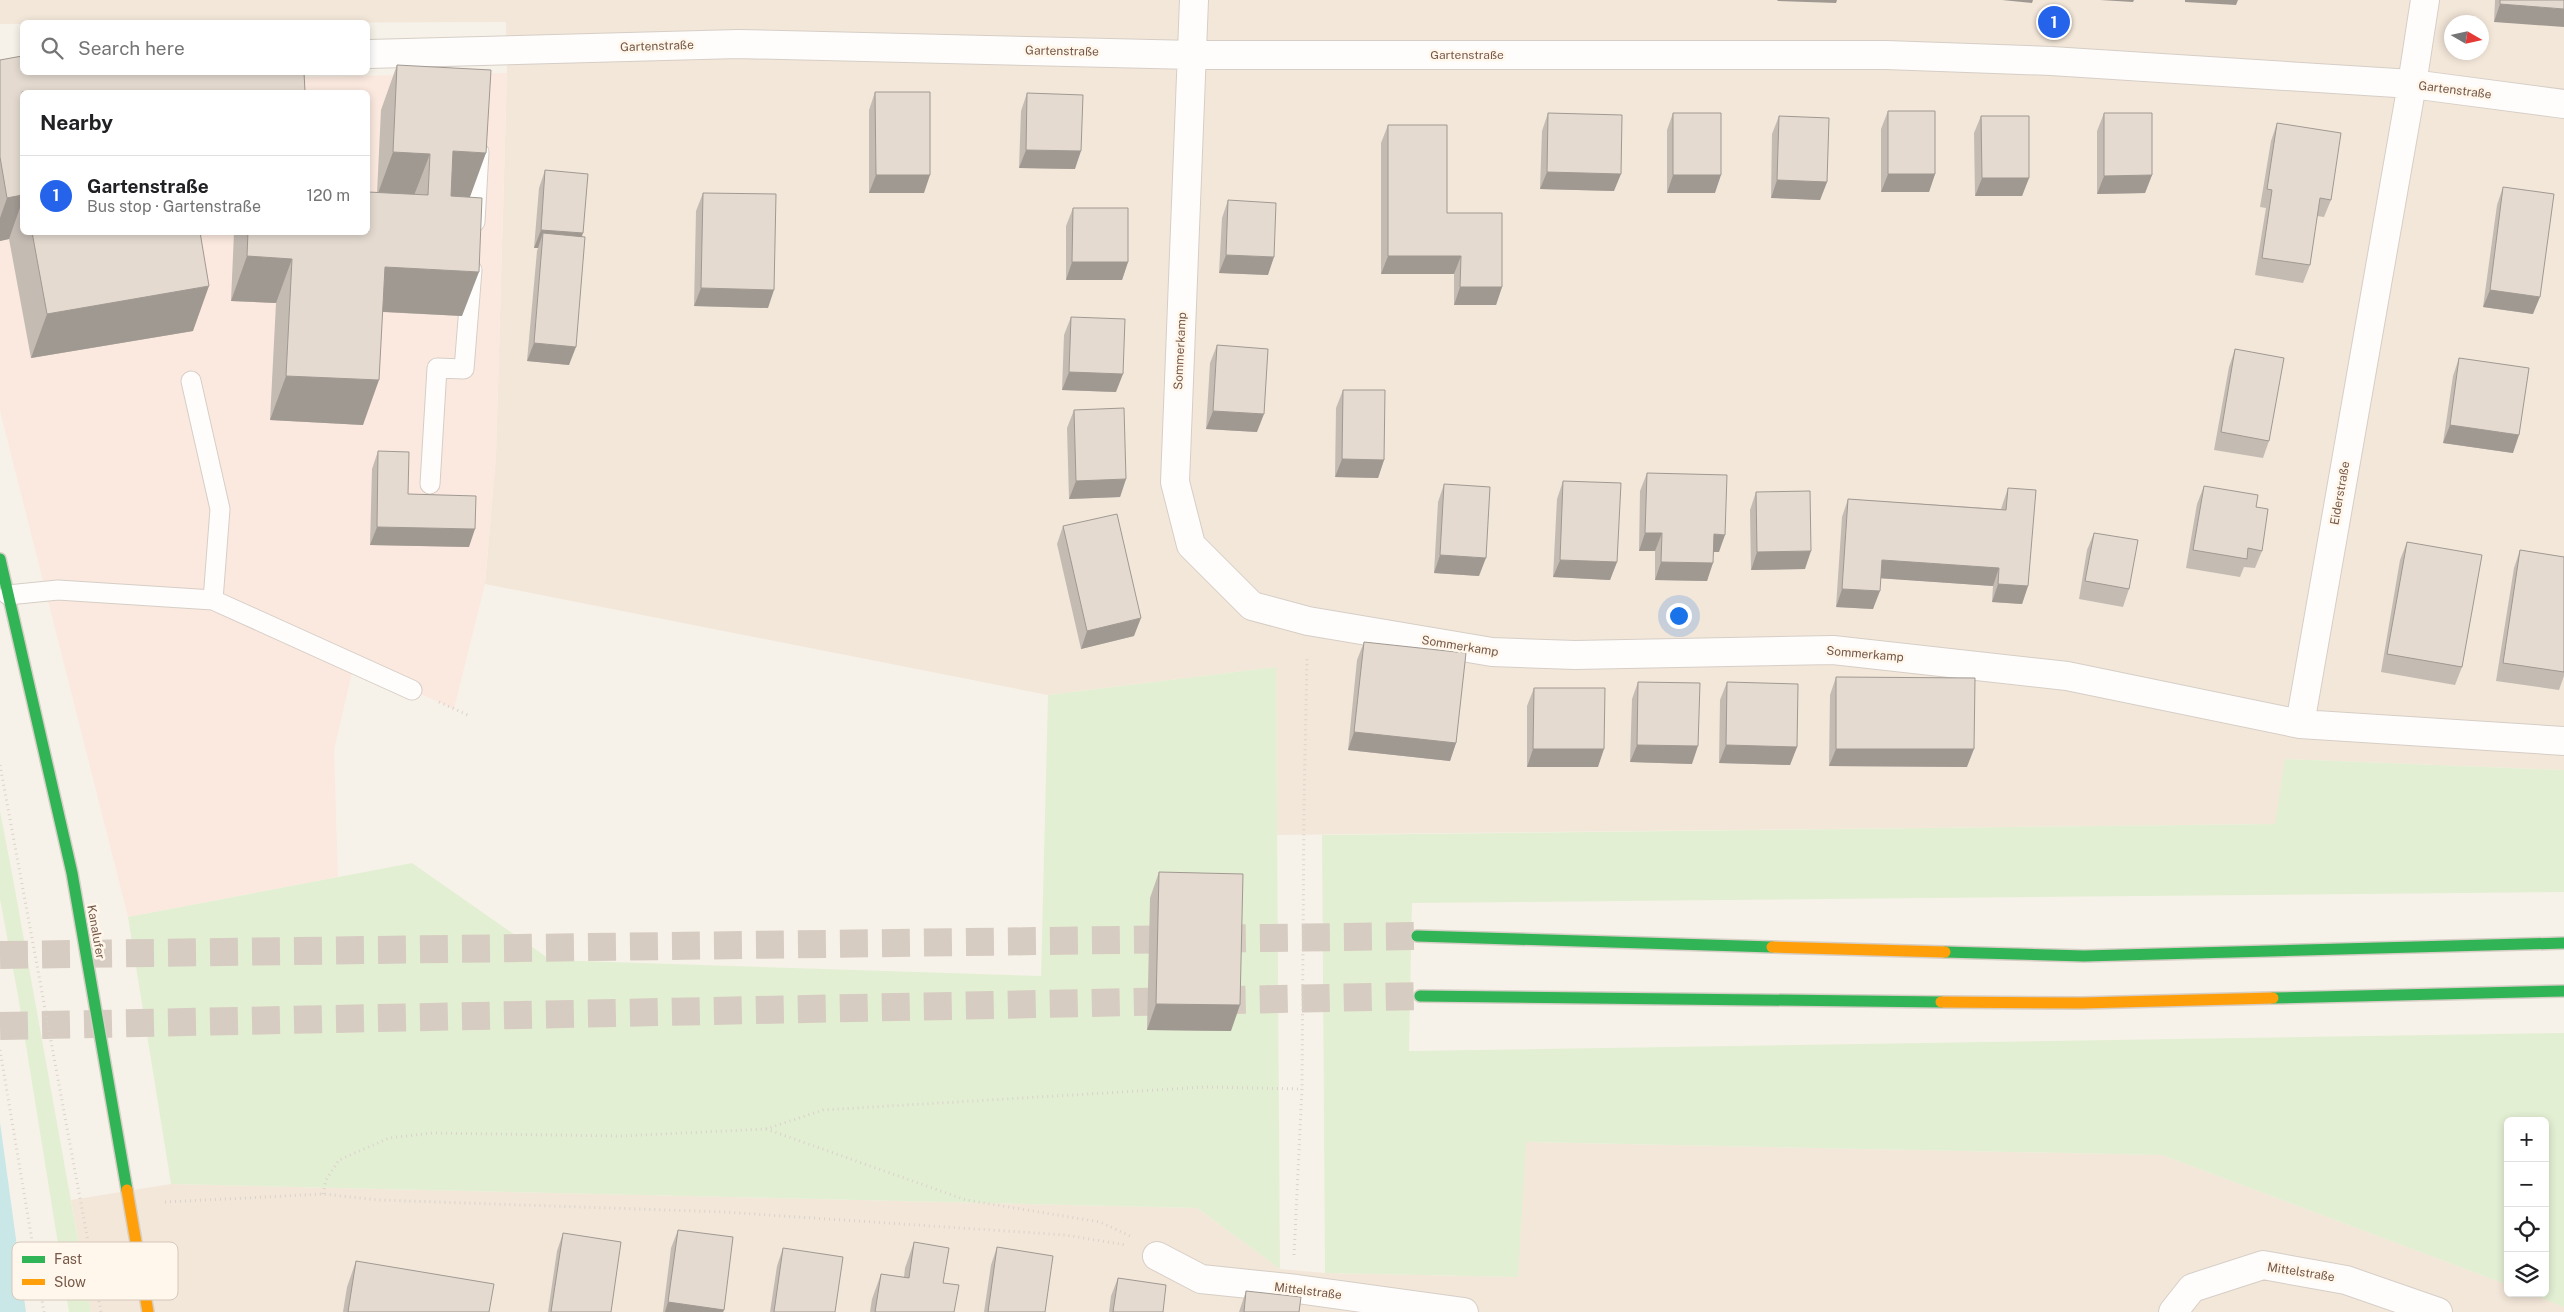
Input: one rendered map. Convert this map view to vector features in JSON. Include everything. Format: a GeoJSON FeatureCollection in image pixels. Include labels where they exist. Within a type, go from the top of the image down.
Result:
{"type":"FeatureCollection","features":[{"type":"Feature","properties":{"kind":"main road","name":"Kanalufer"},"geometry":{"type":"LineString","coordinates":[[0,559],[72,873],[136,1242]]}},
{"type":"Feature","properties":{"kind":"main road"},"geometry":{"type":"LineString","coordinates":[[1417,936],[2084,956],[2564,943]]}},
{"type":"Feature","properties":{"kind":"main road"},"geometry":{"type":"LineString","coordinates":[[1420,996],[2082,1003],[2564,991]]}},
{"type":"Feature","properties":{"kind":"street","name":"Sommerkamp"},"geometry":{"type":"LineString","coordinates":[[1194,0],[1175,482],[1190,545],[1252,606],[1308,621],[1492,652],[1575,655],[1843,651],[2067,676],[2300,724]]}},
{"type":"Feature","properties":{"kind":"street","name":"Eiderstraße"},"geometry":{"type":"LineString","coordinates":[[2300,724],[2425,0]]}},
{"type":"Feature","properties":{"kind":"street","name":"Gartenstraße"},"geometry":{"type":"LineString","coordinates":[[370,54],[484,61],[738,44],[1193,55],[1886,55],[2051,61],[2412,84],[2564,104]]}},
{"type":"Feature","properties":{"kind":"street"},"geometry":{"type":"LineString","coordinates":[[2300,724],[2564,742]]}},
{"type":"Feature","properties":{"kind":"street","name":"Mittelstraße"},"geometry":{"type":"LineString","coordinates":[[1157,1256],[1201,1279],[1297,1289],[1464,1312]]}},
{"type":"Feature","properties":{"kind":"street","name":"Mittelstraße"},"geometry":{"type":"LineString","coordinates":[[2173,1312],[2192,1288],[2263,1265],[2346,1280],[2438,1312]]}},
{"type":"Feature","properties":{"kind":"lane"},"geometry":{"type":"LineString","coordinates":[[430,484],[437,368],[464,369],[474,244],[480,130]]}},
{"type":"Feature","properties":{"kind":"lane"},"geometry":{"type":"LineString","coordinates":[[191,381],[220,509],[213,600]]}},
{"type":"Feature","properties":{"kind":"lane"},"geometry":{"type":"LineString","coordinates":[[8,595],[58,590],[213,600],[412,690]]}},
{"type":"Feature","properties":{"kind":"path"},"geometry":{"type":"LineString","coordinates":[[1297,1289],[1293,1243],[1302,1089],[1304,806],[1308,621]]}},
{"type":"Feature","properties":{"kind":"path"},"geometry":{"type":"LineString","coordinates":[[0,765],[88,1242]]}},
{"type":"Feature","properties":{"kind":"path"},"geometry":{"type":"LineString","coordinates":[[0,1050],[32,1242]]}},
{"type":"Feature","properties":{"kind":"path"},"geometry":{"type":"LineString","coordinates":[[323,1194],[326,1180],[339,1160],[388,1138],[432,1133],[621,1136],[766,1129],[823,1110],[1205,1087],[1302,1089]]}},
{"type":"Feature","properties":{"kind":"path"},"geometry":{"type":"LineString","coordinates":[[766,1129],[966,1200],[1100,1222],[1131,1236],[1157,1256]]}},
{"type":"Feature","properties":{"kind":"path"},"geometry":{"type":"LineString","coordinates":[[129,1202],[323,1194],[389,1200],[724,1212],[1056,1234],[1132,1246],[1157,1256]]}},
{"type":"Feature","properties":{"kind":"shaded area"},"geometry":{"type":"Polygon","coordinates":[[[0,0],[2564,0],[2564,770],[2286,759],[2276,824],[1277,835],[1276,667],[1048,695],[485,584],[496,456],[507,73],[506,22],[20,20],[20,24],[0,24],[0,0]]]}},
{"type":"Feature","properties":{"kind":"shaded area"},"geometry":{"type":"Polygon","coordinates":[[[507,73],[496,456],[485,584],[454,709],[354,664],[334,750],[338,877],[128,917],[0,411],[0,83],[507,73]]]}},
{"type":"Feature","properties":{"kind":"shaded area"},"geometry":{"type":"Polygon","coordinates":[[[1525,1142],[2162,1155],[2504,1283],[2504,1297],[2540,1297],[2564,1306],[2564,1312],[91,1312],[89,1300],[178,1300],[178,1242],[78,1242],[71,1200],[171,1184],[1197,1208],[1280,1269],[1325,1273],[1517,1277],[1525,1142]]]}},
{"type":"Feature","properties":{"kind":"green space"},"geometry":{"type":"Polygon","coordinates":[[[1276,667],[1280,1269],[1197,1208],[171,1184],[128,917],[412,863],[551,960],[1041,976],[1048,695],[1276,667]]]}},
{"type":"Feature","properties":{"kind":"green space"},"geometry":{"type":"Polygon","coordinates":[[[2285,759],[2564,770],[2564,892],[1412,903],[1409,1051],[2564,1033],[2564,1307],[2539,1297],[2549,1297],[2549,1117],[2504,1117],[2504,1283],[2162,1155],[1526,1142],[1518,1277],[1325,1273],[1322,835],[2275,824],[2285,759]]]}},
{"type":"Feature","properties":{"kind":"green space"},"geometry":{"type":"Polygon","coordinates":[[[0,811],[78,1242],[58,1242],[18,996],[0,899],[0,811]]]}},
{"type":"Feature","properties":{"kind":"green space"},"geometry":{"type":"Polygon","coordinates":[[[67,1300],[89,1300],[91,1312],[69,1312],[67,1300]]]}},
{"type":"Feature","properties":{"kind":"water"},"geometry":{"type":"Polygon","coordinates":[[[0,1122],[16,1242],[12,1242],[12,1300],[24,1300],[26,1312],[0,1312],[0,1122]]]}},
{"type":"Feature","properties":{"kind":"building"},"geometry":{"type":"Polygon","coordinates":[[[2500,0],[2564,0],[2564,9],[2500,4],[2500,0]]]}},
{"type":"Feature","properties":{"kind":"building"},"geometry":{"type":"Polygon","coordinates":[[[20,56],[20,75],[304,75],[305,90],[20,90],[20,195],[7,198],[0,157],[0,60],[20,56]]]}},
{"type":"Feature","properties":{"kind":"building"},"geometry":{"type":"Polygon","coordinates":[[[397,65],[491,70],[486,153],[453,151],[451,196],[482,198],[479,272],[385,267],[379,380],[286,376],[292,259],[247,256],[248,235],[370,235],[370,192],[428,195],[430,154],[393,152],[397,65]]]}},
{"type":"Feature","properties":{"kind":"building"},"geometry":{"type":"Polygon","coordinates":[[[875,92],[930,92],[930,175],[876,175],[875,92]]]}},
{"type":"Feature","properties":{"kind":"building"},"geometry":{"type":"Polygon","coordinates":[[[1027,93],[1083,95],[1081,151],[1026,150],[1027,93]]]}},
{"type":"Feature","properties":{"kind":"building"},"geometry":{"type":"Polygon","coordinates":[[[1888,111],[1935,111],[1935,174],[1888,174],[1888,111]]]}},
{"type":"Feature","properties":{"kind":"building"},"geometry":{"type":"Polygon","coordinates":[[[1548,113],[1622,115],[1621,174],[1547,172],[1548,113]]]}},
{"type":"Feature","properties":{"kind":"building"},"geometry":{"type":"Polygon","coordinates":[[[1673,113],[1721,113],[1721,175],[1673,175],[1673,113]]]}},
{"type":"Feature","properties":{"kind":"building"},"geometry":{"type":"Polygon","coordinates":[[[2104,113],[2152,113],[2152,175],[2104,176],[2104,113]]]}},
{"type":"Feature","properties":{"kind":"building"},"geometry":{"type":"Polygon","coordinates":[[[1779,116],[1829,118],[1827,182],[1777,180],[1779,116]]]}},
{"type":"Feature","properties":{"kind":"building"},"geometry":{"type":"Polygon","coordinates":[[[1981,116],[2029,116],[2029,178],[1982,178],[1981,116]]]}},
{"type":"Feature","properties":{"kind":"building"},"geometry":{"type":"Polygon","coordinates":[[[2277,123],[2341,133],[2331,200],[2320,198],[2310,265],[2262,258],[2272,190],[2267,189],[2277,123]]]}},
{"type":"Feature","properties":{"kind":"building"},"geometry":{"type":"Polygon","coordinates":[[[1388,125],[1447,125],[1447,213],[1502,213],[1502,287],[1460,287],[1461,256],[1388,256],[1388,125]]]}},
{"type":"Feature","properties":{"kind":"building"},"geometry":{"type":"Polygon","coordinates":[[[545,170],[588,174],[583,233],[541,230],[545,170]]]}},
{"type":"Feature","properties":{"kind":"building"},"geometry":{"type":"Polygon","coordinates":[[[2503,187],[2554,194],[2540,297],[2490,290],[2503,187]]]}},
{"type":"Feature","properties":{"kind":"building"},"geometry":{"type":"Polygon","coordinates":[[[703,193],[776,194],[774,290],[701,288],[703,193]]]}},
{"type":"Feature","properties":{"kind":"building"},"geometry":{"type":"Polygon","coordinates":[[[1228,200],[1276,203],[1274,257],[1226,255],[1228,200]]]}},
{"type":"Feature","properties":{"kind":"building"},"geometry":{"type":"Polygon","coordinates":[[[1073,208],[1128,208],[1128,262],[1072,262],[1073,208]]]}},
{"type":"Feature","properties":{"kind":"building"},"geometry":{"type":"Polygon","coordinates":[[[543,233],[585,237],[576,347],[534,343],[543,233]]]}},
{"type":"Feature","properties":{"kind":"building"},"geometry":{"type":"Polygon","coordinates":[[[33,235],[200,235],[209,286],[47,314],[33,235]]]}},
{"type":"Feature","properties":{"kind":"building"},"geometry":{"type":"Polygon","coordinates":[[[1071,317],[1125,319],[1123,374],[1069,372],[1071,317]]]}},
{"type":"Feature","properties":{"kind":"building"},"geometry":{"type":"Polygon","coordinates":[[[1217,345],[1268,349],[1264,414],[1213,411],[1217,345]]]}},
{"type":"Feature","properties":{"kind":"building"},"geometry":{"type":"Polygon","coordinates":[[[2235,349],[2284,358],[2269,441],[2221,432],[2235,349]]]}},
{"type":"Feature","properties":{"kind":"building"},"geometry":{"type":"Polygon","coordinates":[[[2459,358],[2529,368],[2519,435],[2450,425],[2459,358]]]}},
{"type":"Feature","properties":{"kind":"building"},"geometry":{"type":"Polygon","coordinates":[[[1343,390],[1385,390],[1384,460],[1342,459],[1343,390]]]}},
{"type":"Feature","properties":{"kind":"building"},"geometry":{"type":"Polygon","coordinates":[[[1124,408],[1126,479],[1076,481],[1074,410],[1124,408]]]}},
{"type":"Feature","properties":{"kind":"building"},"geometry":{"type":"Polygon","coordinates":[[[378,451],[409,452],[408,494],[476,496],[475,529],[377,527],[378,451]]]}},
{"type":"Feature","properties":{"kind":"building"},"geometry":{"type":"Polygon","coordinates":[[[1647,473],[1727,475],[1725,535],[1714,534],[1713,563],[1661,562],[1662,533],[1645,533],[1647,473]]]}},
{"type":"Feature","properties":{"kind":"building"},"geometry":{"type":"Polygon","coordinates":[[[1563,481],[1621,483],[1617,562],[1560,560],[1563,481]]]}},
{"type":"Feature","properties":{"kind":"building"},"geometry":{"type":"Polygon","coordinates":[[[1444,484],[1490,487],[1486,558],[1440,555],[1444,484]]]}},
{"type":"Feature","properties":{"kind":"building"},"geometry":{"type":"Polygon","coordinates":[[[2204,486],[2258,495],[2256,507],[2268,509],[2262,551],[2248,548],[2247,559],[2193,550],[2204,486]]]}},
{"type":"Feature","properties":{"kind":"building"},"geometry":{"type":"Polygon","coordinates":[[[2008,488],[2036,490],[2028,586],[1998,584],[1999,568],[1882,560],[1880,591],[1842,589],[1848,499],[2006,510],[2008,488]]]}},
{"type":"Feature","properties":{"kind":"building"},"geometry":{"type":"Polygon","coordinates":[[[1810,491],[1811,551],[1757,552],[1756,492],[1810,491]]]}},
{"type":"Feature","properties":{"kind":"building"},"geometry":{"type":"Polygon","coordinates":[[[1117,514],[1141,618],[1087,631],[1063,526],[1117,514]]]}},
{"type":"Feature","properties":{"kind":"building"},"geometry":{"type":"Polygon","coordinates":[[[2094,533],[2138,540],[2129,589],[2085,581],[2094,533]]]}},
{"type":"Feature","properties":{"kind":"building"},"geometry":{"type":"Polygon","coordinates":[[[2407,542],[2482,555],[2462,667],[2387,654],[2407,542]]]}},
{"type":"Feature","properties":{"kind":"building"},"geometry":{"type":"Polygon","coordinates":[[[2520,550],[2564,557],[2564,672],[2503,663],[2520,550]]]}},
{"type":"Feature","properties":{"kind":"building"},"geometry":{"type":"Polygon","coordinates":[[[1364,642],[1466,653],[1456,743],[1354,732],[1364,642]]]}},
{"type":"Feature","properties":{"kind":"building"},"geometry":{"type":"Polygon","coordinates":[[[1836,677],[1975,678],[1974,749],[1836,749],[1836,677]]]}},
{"type":"Feature","properties":{"kind":"building"},"geometry":{"type":"Polygon","coordinates":[[[1638,682],[1700,683],[1698,746],[1637,745],[1638,682]]]}},
{"type":"Feature","properties":{"kind":"building"},"geometry":{"type":"Polygon","coordinates":[[[1727,682],[1798,684],[1797,747],[1726,745],[1727,682]]]}},
{"type":"Feature","properties":{"kind":"building"},"geometry":{"type":"Polygon","coordinates":[[[1534,688],[1605,688],[1604,749],[1533,749],[1534,688]]]}},
{"type":"Feature","properties":{"kind":"building"},"geometry":{"type":"Polygon","coordinates":[[[1159,872],[1243,874],[1240,1005],[1156,1004],[1159,872]]]}},
{"type":"Feature","properties":{"kind":"building"},"geometry":{"type":"Polygon","coordinates":[[[678,1230],[733,1237],[724,1310],[668,1302],[678,1230]]]}},
{"type":"Feature","properties":{"kind":"building"},"geometry":{"type":"Polygon","coordinates":[[[563,1233],[621,1242],[611,1312],[551,1312],[563,1233]]]}},
{"type":"Feature","properties":{"kind":"building"},"geometry":{"type":"Polygon","coordinates":[[[914,1242],[949,1248],[943,1283],[959,1285],[954,1312],[875,1312],[881,1274],[909,1278],[914,1242]]]}},
{"type":"Feature","properties":{"kind":"building"},"geometry":{"type":"Polygon","coordinates":[[[997,1247],[1053,1256],[1045,1312],[988,1312],[997,1247]]]}},
{"type":"Feature","properties":{"kind":"building"},"geometry":{"type":"Polygon","coordinates":[[[783,1248],[843,1257],[835,1312],[774,1312],[783,1248]]]}},
{"type":"Feature","properties":{"kind":"building"},"geometry":{"type":"Polygon","coordinates":[[[356,1261],[494,1284],[489,1312],[348,1312],[356,1261]]]}},
{"type":"Feature","properties":{"kind":"building"},"geometry":{"type":"Polygon","coordinates":[[[1118,1278],[1166,1285],[1163,1312],[1113,1312],[1118,1278]]]}},
{"type":"Feature","properties":{"kind":"building"},"geometry":{"type":"Polygon","coordinates":[[[1246,1291],[1301,1297],[1299,1312],[1244,1312],[1246,1291]]]}},
{"type":"Feature","properties":{"kind":"tunnel"},"geometry":{"type":"LineString","coordinates":[[0,955],[1417,936]]}},
{"type":"Feature","properties":{"kind":"tunnel"},"geometry":{"type":"LineString","coordinates":[[0,1026],[1420,996]]}},
{"type":"Feature","properties":{"kind":"traffic: fast"},"geometry":{"type":"LineString","coordinates":[[0,559],[72,873],[127,1190]]}},
{"type":"Feature","properties":{"kind":"traffic: fast"},"geometry":{"type":"LineString","coordinates":[[1417,936],[1772,947]]}},
{"type":"Feature","properties":{"kind":"traffic: fast"},"geometry":{"type":"LineString","coordinates":[[1945,952],[2084,956],[2564,943]]}},
{"type":"Feature","properties":{"kind":"traffic: fast"},"geometry":{"type":"LineString","coordinates":[[2273,998],[2564,991]]}},
{"type":"Feature","properties":{"kind":"traffic: fast"},"geometry":{"type":"LineString","coordinates":[[1420,996],[1941,1002]]}},
{"type":"Feature","properties":{"kind":"traffic: slow"},"geometry":{"type":"LineString","coordinates":[[1772,947],[1945,952]]}},
{"type":"Feature","properties":{"kind":"traffic: slow"},"geometry":{"type":"LineString","coordinates":[[1941,1002],[2082,1003],[2273,998]]}},
{"type":"Feature","properties":{"kind":"traffic: slow"},"geometry":{"type":"LineString","coordinates":[[127,1190],[136,1242]]}},
{"type":"Feature","properties":{"kind":"traffic: slow"},"geometry":{"type":"LineString","coordinates":[[146,1300],[148,1312]]}},
{"type":"Feature","properties":{"kind":"place","name":"Gartenstraße"},"geometry":{"type":"Point","coordinates":[2054,22]}}]}
